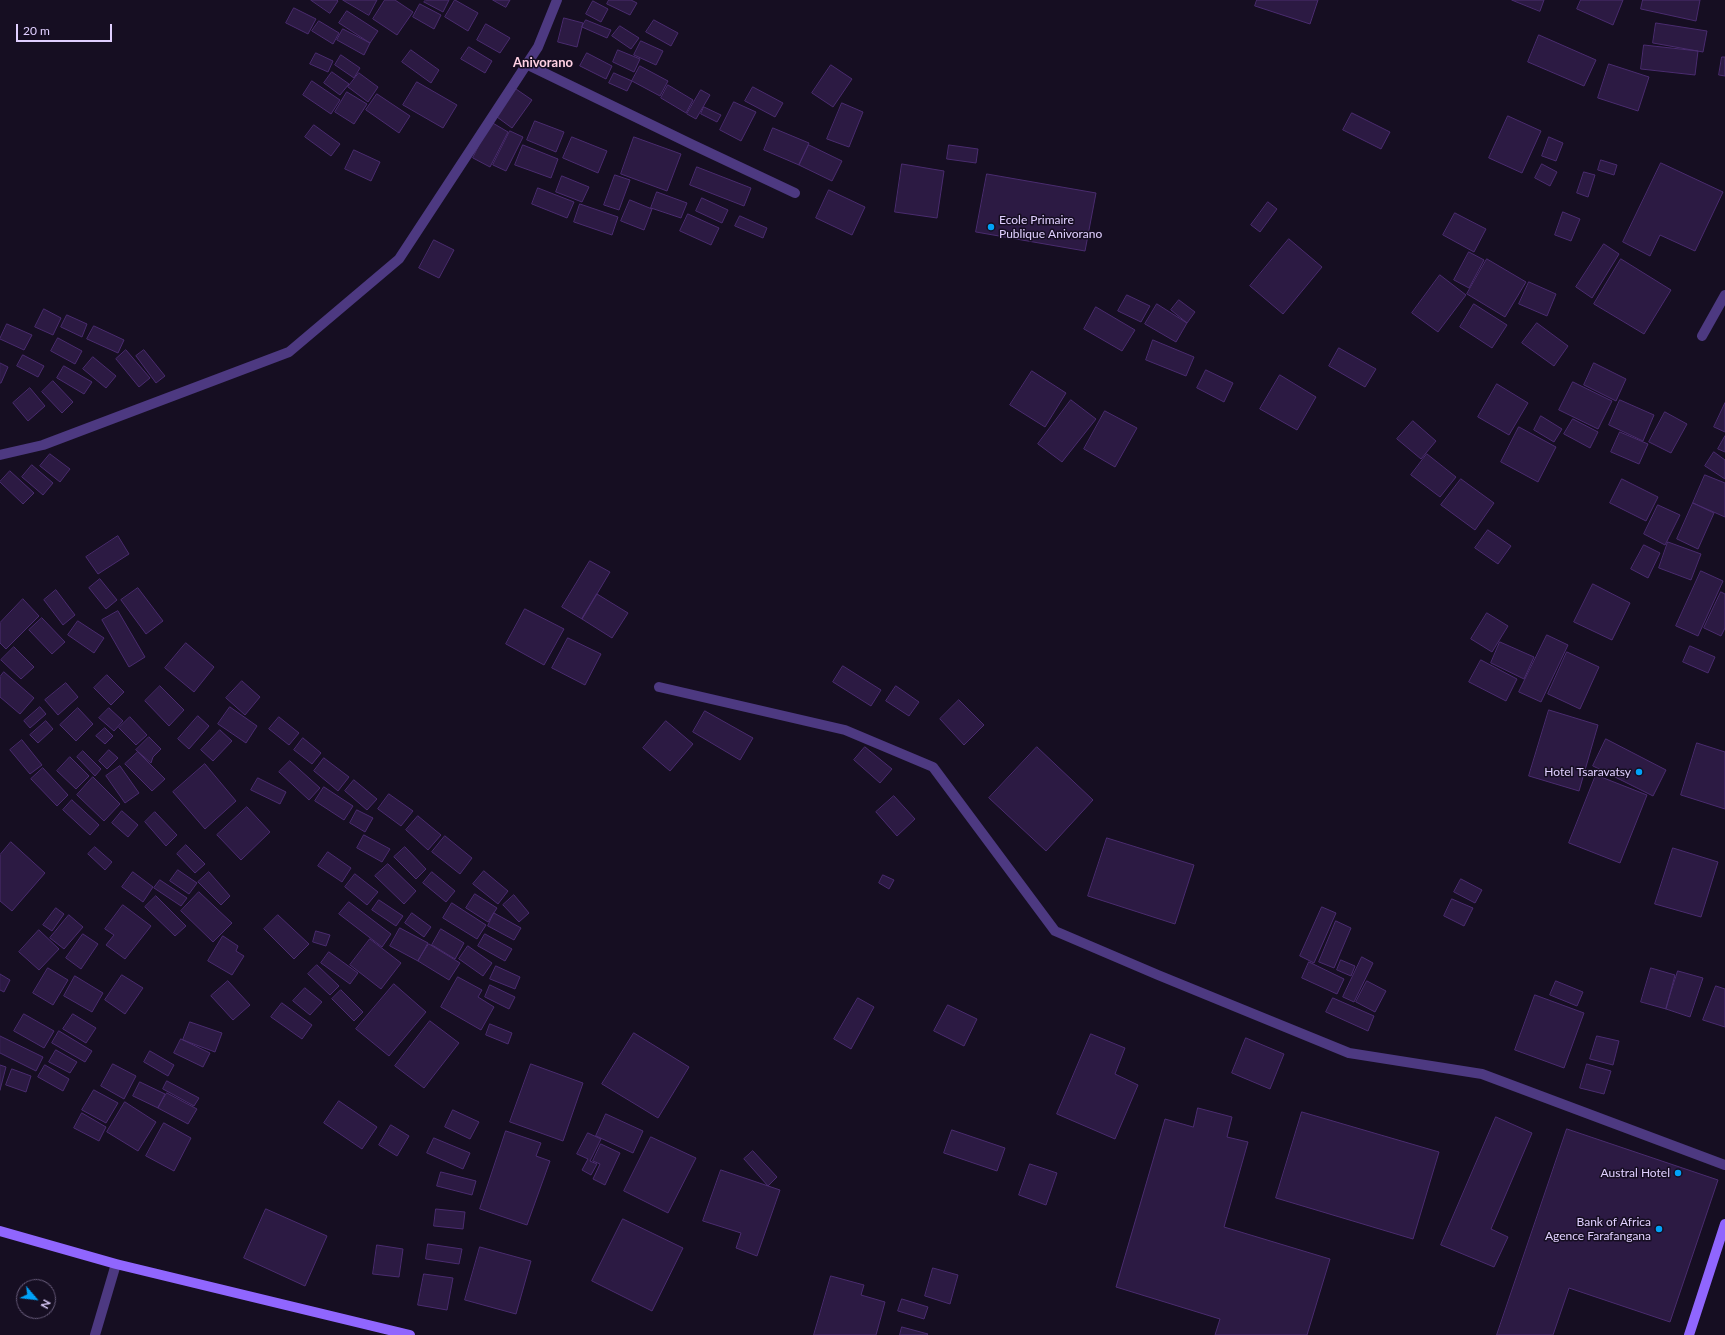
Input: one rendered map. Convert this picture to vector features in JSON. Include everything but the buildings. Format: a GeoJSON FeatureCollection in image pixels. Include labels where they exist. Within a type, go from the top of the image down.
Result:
{"type":"FeatureCollection","features":[{"type":"Feature","properties":{"kind":"main road"},"geometry":{"type":"LineString","coordinates":[[1689,1335],[1725,1224]]}},
{"type":"Feature","properties":{"kind":"main road"},"geometry":{"type":"LineString","coordinates":[[0,1231],[116,1264],[410,1335]]}},
{"type":"Feature","properties":{"kind":"street"},"geometry":{"type":"LineString","coordinates":[[0,455],[43,445],[289,352],[399,259],[538,47],[557,0]]}},
{"type":"Feature","properties":{"kind":"street"},"geometry":{"type":"LineString","coordinates":[[526,64],[690,144],[795,193]]}},
{"type":"Feature","properties":{"kind":"street"},"geometry":{"type":"LineString","coordinates":[[1702,336],[1725,294]]}},
{"type":"Feature","properties":{"kind":"street"},"geometry":{"type":"LineString","coordinates":[[658,687],[846,730],[933,767],[1055,931],[1349,1053],[1482,1074],[1725,1165]]}},
{"type":"Feature","properties":{"kind":"street"},"geometry":{"type":"LineString","coordinates":[[95,1335],[116,1264]]}},
{"type":"Feature","properties":{"kind":"place","name":"Ecole Primaire Publique Anivorano"},"geometry":{"type":"Point","coordinates":[991,227]}},
{"type":"Feature","properties":{"kind":"place","name":"Hotel Tsaravatsy"},"geometry":{"type":"Point","coordinates":[1639,772]}},
{"type":"Feature","properties":{"kind":"place","name":"Austral Hotel"},"geometry":{"type":"Point","coordinates":[1678,1173]}},
{"type":"Feature","properties":{"kind":"place","name":"Bank of Africa Agence Farafangana"},"geometry":{"type":"Point","coordinates":[1659,1229]}},
{"type":"Feature","properties":{"kind":"district","name":"Anivorano"},"geometry":{"type":"Point","coordinates":[543,63]}}]}
